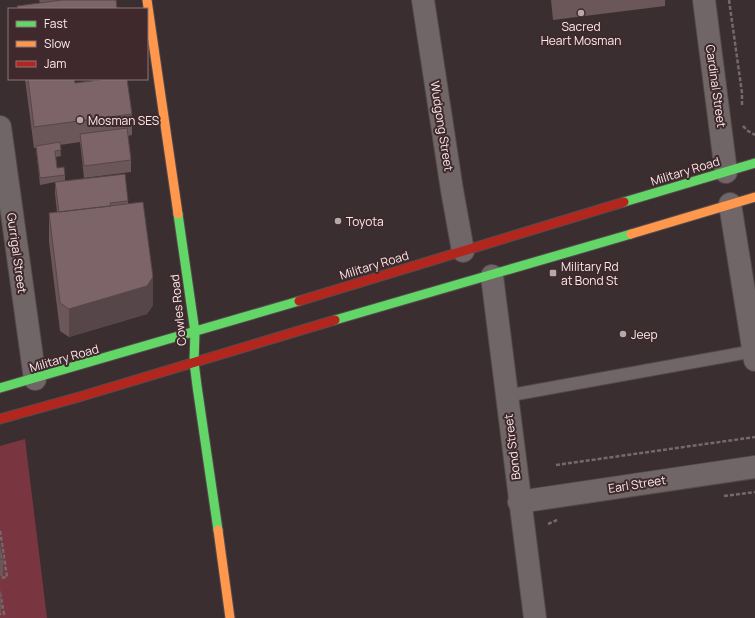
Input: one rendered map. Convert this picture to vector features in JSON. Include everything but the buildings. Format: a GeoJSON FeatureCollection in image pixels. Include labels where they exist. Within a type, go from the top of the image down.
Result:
{"type":"FeatureCollection","features":[{"type":"Feature","properties":{"kind":"main road","name":"Cowles Road"},"geometry":{"type":"LineString","coordinates":[[147,0],[195,332],[194,362],[230,618]]}},
{"type":"Feature","properties":{"kind":"main road","name":"Military Road"},"geometry":{"type":"LineString","coordinates":[[0,388],[195,332],[755,163]]}},
{"type":"Feature","properties":{"kind":"main road"},"geometry":{"type":"LineString","coordinates":[[0,419],[46,407],[194,362],[492,276],[755,196]]}},
{"type":"Feature","properties":{"kind":"street","name":"Wudgong Street"},"geometry":{"type":"LineString","coordinates":[[423,0],[452,190],[463,251]]}},
{"type":"Feature","properties":{"kind":"street","name":"Cardinal Street"},"geometry":{"type":"LineString","coordinates":[[704,0],[726,172]]}},
{"type":"Feature","properties":{"kind":"street","name":"Gurrigal Street"},"geometry":{"type":"LineString","coordinates":[[0,127],[35,379]]}},
{"type":"Feature","properties":{"kind":"street"},"geometry":{"type":"LineString","coordinates":[[730,204],[754,355]]}},
{"type":"Feature","properties":{"kind":"street","name":"Bond Street"},"geometry":{"type":"LineString","coordinates":[[492,276],[519,502],[535,618]]}},
{"type":"Feature","properties":{"kind":"street","name":"Earl Street"},"geometry":{"type":"LineString","coordinates":[[519,502],[755,467]]}},
{"type":"Feature","properties":{"kind":"lane"},"geometry":{"type":"LineString","coordinates":[[506,396],[754,355]]}},
{"type":"Feature","properties":{"kind":"path","name":"Cardinal Street"},"geometry":{"type":"LineString","coordinates":[[729,0],[742,93],[741,112]]}},
{"type":"Feature","properties":{"kind":"path","name":"Cardinal Street"},"geometry":{"type":"LineString","coordinates":[[741,124],[755,135]]}},
{"type":"Feature","properties":{"kind":"path"},"geometry":{"type":"LineString","coordinates":[[556,465],[755,437]]}},
{"type":"Feature","properties":{"kind":"path"},"geometry":{"type":"LineString","coordinates":[[0,531],[7,577],[0,578]]}},
{"type":"Feature","properties":{"kind":"path"},"geometry":{"type":"LineString","coordinates":[[0,593],[4,614],[0,614]]}},
{"type":"Feature","properties":{"kind":"shaded area"},"geometry":{"type":"Polygon","coordinates":[[[25,439],[47,618],[0,618],[0,446],[25,439]]]}},
{"type":"Feature","properties":{"kind":"traffic: fast"},"geometry":{"type":"LineString","coordinates":[[624,202],[755,163]]}},
{"type":"Feature","properties":{"kind":"traffic: fast"},"geometry":{"type":"LineString","coordinates":[[178,214],[195,332],[194,362],[197,386],[218,530]]}},
{"type":"Feature","properties":{"kind":"traffic: fast"},"geometry":{"type":"LineString","coordinates":[[335,320],[631,234]]}},
{"type":"Feature","properties":{"kind":"traffic: fast"},"geometry":{"type":"LineString","coordinates":[[0,388],[299,301]]}},
{"type":"Feature","properties":{"kind":"traffic: slow"},"geometry":{"type":"LineString","coordinates":[[147,0],[178,214]]}},
{"type":"Feature","properties":{"kind":"traffic: slow"},"geometry":{"type":"LineString","coordinates":[[631,234],[755,197]]}},
{"type":"Feature","properties":{"kind":"traffic: slow"},"geometry":{"type":"LineString","coordinates":[[218,530],[230,618]]}},
{"type":"Feature","properties":{"kind":"traffic: jam"},"geometry":{"type":"LineString","coordinates":[[299,301],[624,202]]}},
{"type":"Feature","properties":{"kind":"traffic: jam"},"geometry":{"type":"LineString","coordinates":[[0,419],[79,397],[335,320]]}},
{"type":"Feature","properties":{"kind":"place","name":"Sacred Heart Mosman"},"geometry":{"type":"Point","coordinates":[581,13]}},
{"type":"Feature","properties":{"kind":"place","name":"Mosman SES"},"geometry":{"type":"Point","coordinates":[80,120]}},
{"type":"Feature","properties":{"kind":"place","name":"Toyota"},"geometry":{"type":"Point","coordinates":[338,221]}},
{"type":"Feature","properties":{"kind":"place","name":"Military Rd at Bond St"},"geometry":{"type":"Point","coordinates":[553,273]}},
{"type":"Feature","properties":{"kind":"place","name":"Jeep"},"geometry":{"type":"Point","coordinates":[623,334]}}]}
